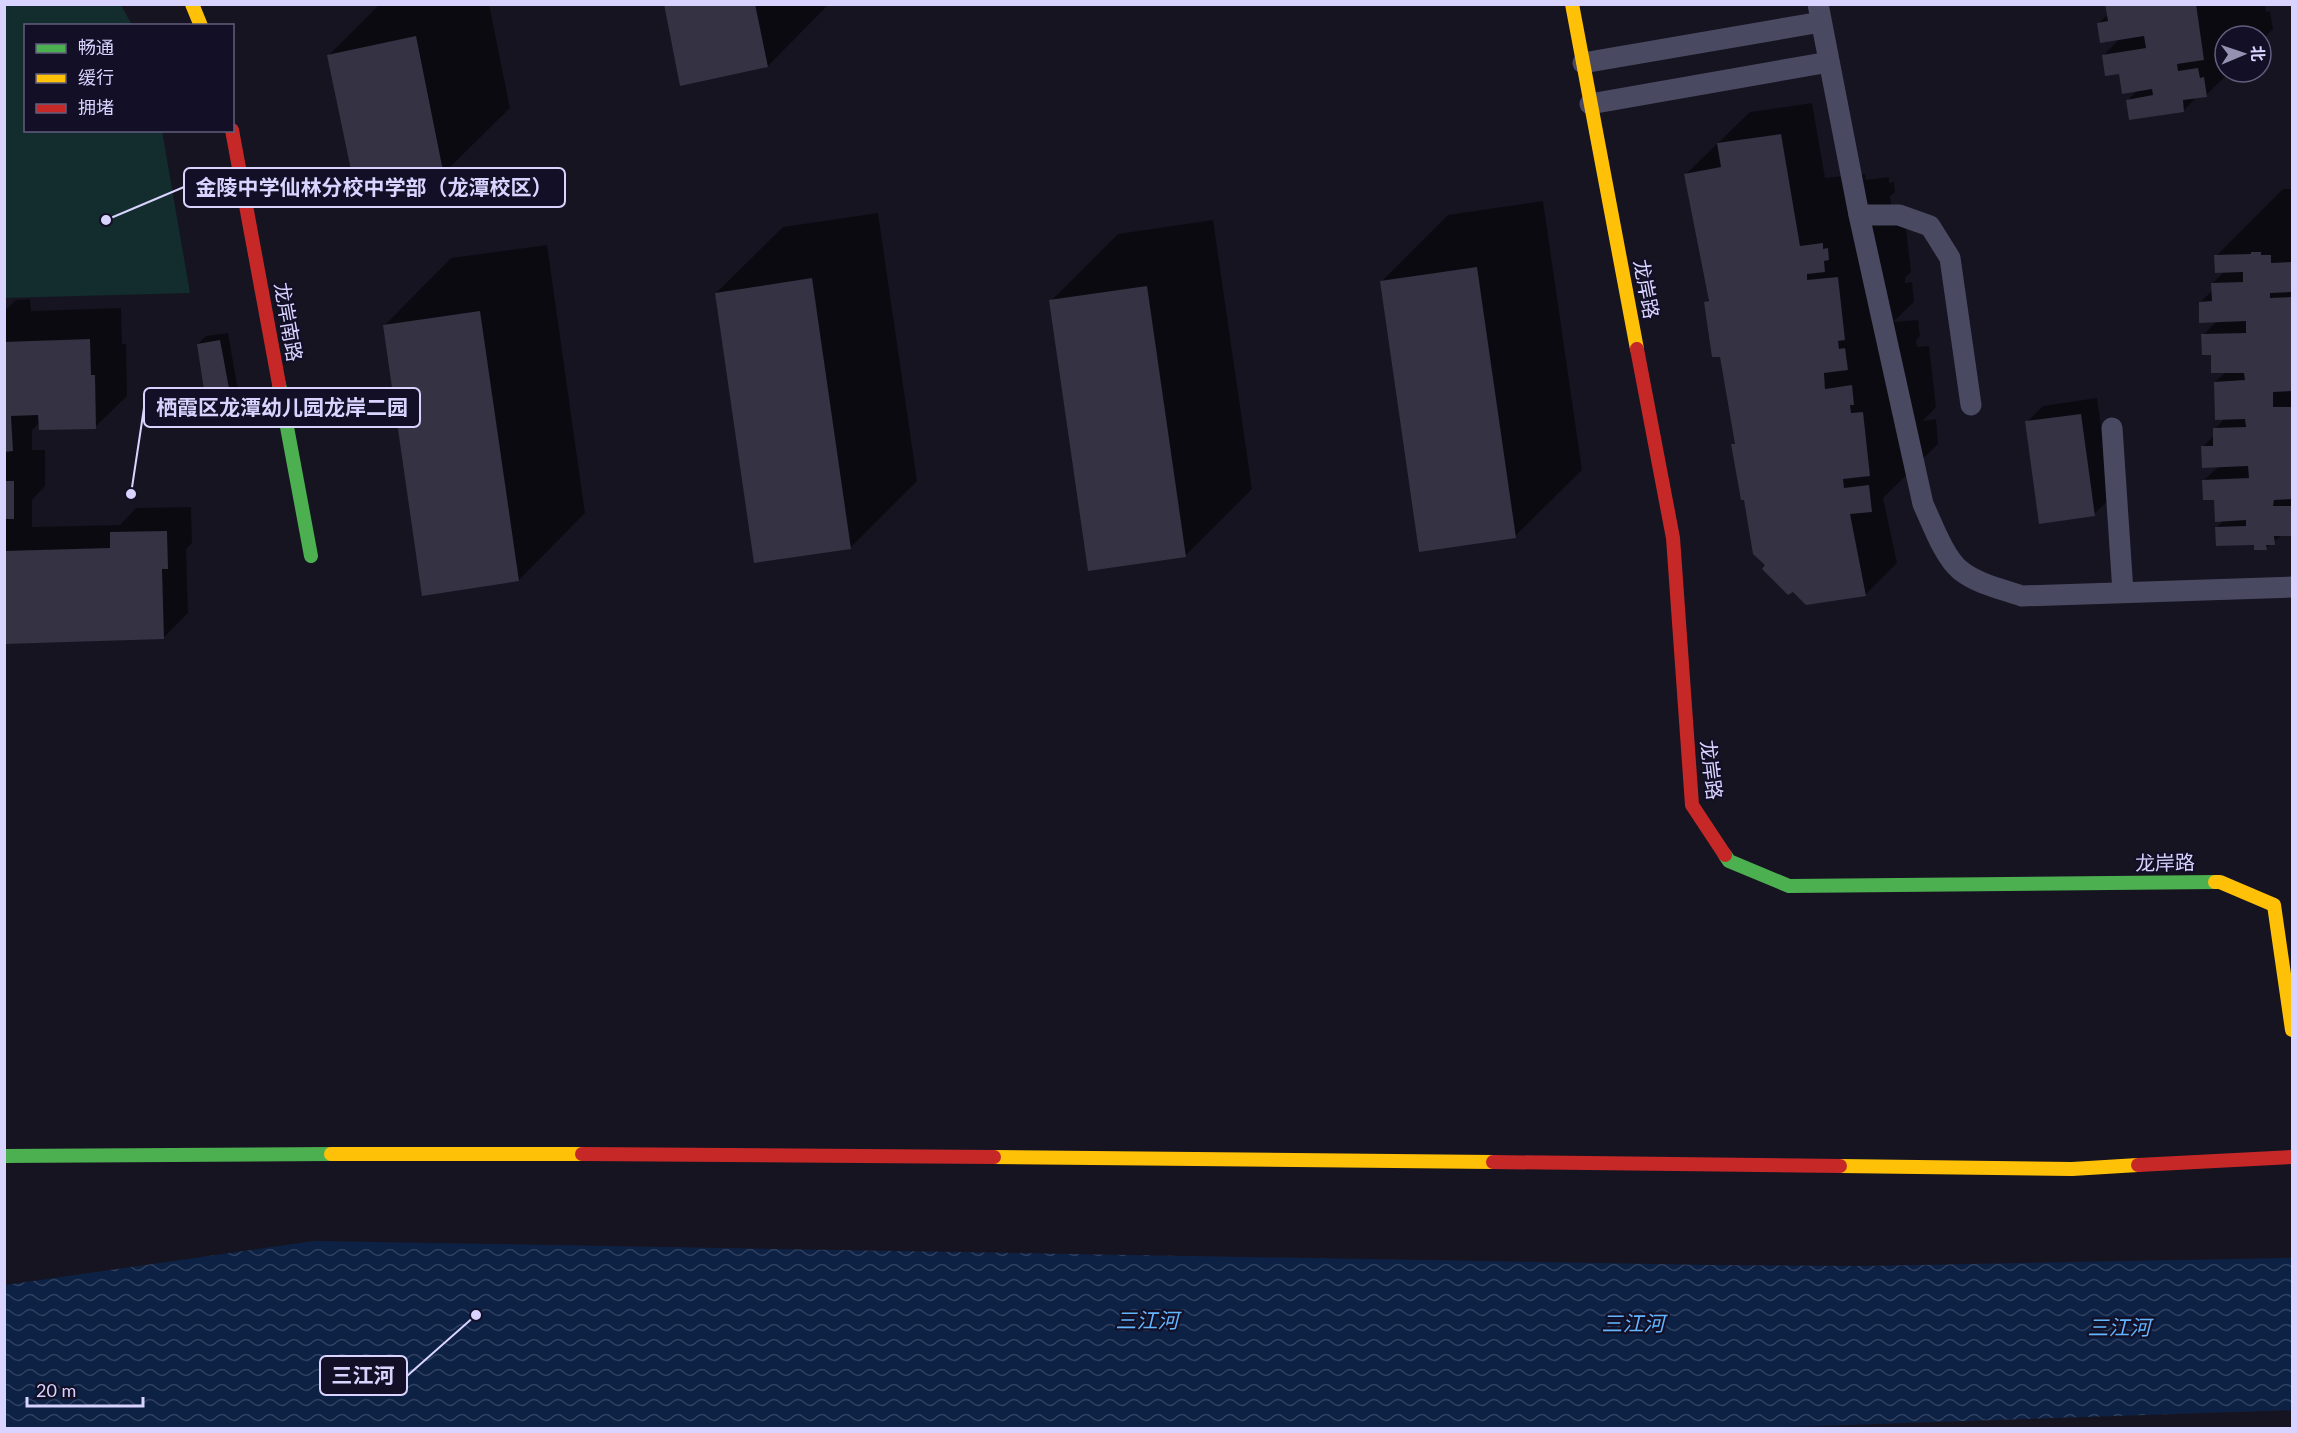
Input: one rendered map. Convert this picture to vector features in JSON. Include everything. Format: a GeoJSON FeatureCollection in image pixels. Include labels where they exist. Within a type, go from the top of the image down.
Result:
{"type":"FeatureCollection","features":[{"type":"Feature","properties":{"kind":"street"},"geometry":{"type":"LineString","coordinates":[[192,4],[200,24]]}},
{"type":"Feature","properties":{"kind":"street","name":"龙岸路"},"geometry":{"type":"LineString","coordinates":[[1572,4],[1673,538],[1692,805],[1729,861],[1790,886],[2220,882],[2274,904],[2292,1029]]}},
{"type":"Feature","properties":{"kind":"street","name":"龙岸南路"},"geometry":{"type":"LineString","coordinates":[[232,132],[311,556]]}},
{"type":"Feature","properties":{"kind":"street"},"geometry":{"type":"LineString","coordinates":[[4,1156],[524,1154],[2072,1169],[2292,1158]]}},
{"type":"Feature","properties":{"kind":"lane"},"geometry":{"type":"LineString","coordinates":[[1582,63],[1819,13],[1859,215],[1923,504],[1940,541],[1960,570],[1987,584],[2022,596],[2292,586]]}},
{"type":"Feature","properties":{"kind":"lane"},"geometry":{"type":"LineString","coordinates":[[1590,104],[1829,62]]}},
{"type":"Feature","properties":{"kind":"lane"},"geometry":{"type":"LineString","coordinates":[[1859,215],[1899,215],[1930,226],[1950,258],[1971,405]]}},
{"type":"Feature","properties":{"kind":"lane"},"geometry":{"type":"LineString","coordinates":[[2112,428],[2123,592]]}},
{"type":"Feature","properties":{"kind":"green space"},"geometry":{"type":"Polygon","coordinates":[[[4,5],[121,5],[131,24],[24,24],[24,132],[162,132],[190,293],[5,298],[4,5]]]}},
{"type":"Feature","properties":{"kind":"water"},"geometry":{"type":"Polygon","coordinates":[[[314,1241],[1716,1265],[1863,1266],[2292,1258],[2292,1410],[1759,1428],[5,1428],[5,1285],[314,1241]]]}},
{"type":"Feature","properties":{"kind":"building"},"geometry":{"type":"Polygon","coordinates":[[[664,4],[755,4],[768,67],[680,86],[664,4]]]}},
{"type":"Feature","properties":{"kind":"building"},"geometry":{"type":"Polygon","coordinates":[[[2105,4],[2196,4],[2204,60],[2177,64],[2178,71],[2198,68],[2200,78],[2204,77],[2207,97],[2183,100],[2184,112],[2129,120],[2126,100],[2153,95],[2152,89],[2122,94],[2119,74],[2105,76],[2102,55],[2146,48],[2144,36],[2100,43],[2097,23],[2108,21],[2105,4]]]}},
{"type":"Feature","properties":{"kind":"building"},"geometry":{"type":"Polygon","coordinates":[[[416,36],[444,176],[356,194],[327,55],[416,36]]]}},
{"type":"Feature","properties":{"kind":"building"},"geometry":{"type":"Polygon","coordinates":[[[1781,134],[1800,246],[1823,243],[1823,249],[1828,248],[1829,260],[1824,261],[1825,272],[1807,274],[1807,280],[1838,277],[1845,340],[1838,341],[1839,349],[1845,348],[1848,370],[1824,373],[1825,389],[1852,385],[1854,405],[1850,405],[1851,413],[1863,412],[1870,476],[1843,479],[1844,488],[1869,485],[1872,512],[1850,514],[1866,596],[1806,605],[1793,592],[1788,595],[1762,569],[1765,565],[1753,554],[1731,444],[1735,444],[1720,357],[1712,357],[1704,302],[1709,301],[1684,174],[1721,167],[1717,143],[1781,134]]]}},
{"type":"Feature","properties":{"kind":"building"},"geometry":{"type":"Polygon","coordinates":[[[2251,252],[2271,255],[2271,263],[2292,262],[2292,292],[2270,293],[2270,298],[2292,297],[2292,391],[2273,392],[2273,407],[2292,407],[2292,499],[2274,500],[2273,506],[2292,506],[2292,536],[2274,536],[2275,545],[2266,545],[2267,550],[2254,550],[2254,545],[2216,546],[2215,527],[2246,526],[2246,520],[2215,522],[2214,500],[2203,500],[2202,480],[2249,478],[2248,466],[2202,468],[2201,446],[2213,446],[2213,428],[2246,427],[2245,419],[2215,420],[2214,382],[2245,380],[2244,373],[2211,373],[2211,355],[2202,355],[2201,334],[2246,333],[2246,321],[2199,323],[2199,302],[2212,301],[2211,283],[2243,282],[2243,272],[2215,273],[2214,255],[2251,254],[2251,252]]]}},
{"type":"Feature","properties":{"kind":"building"},"geometry":{"type":"Polygon","coordinates":[[[1477,267],[1516,538],[1419,552],[1380,281],[1477,267]]]}},
{"type":"Feature","properties":{"kind":"building"},"geometry":{"type":"Polygon","coordinates":[[[812,278],[851,549],[754,563],[715,293],[812,278]]]}},
{"type":"Feature","properties":{"kind":"building"},"geometry":{"type":"Polygon","coordinates":[[[1147,286],[1186,557],[1088,571],[1049,300],[1147,286]]]}},
{"type":"Feature","properties":{"kind":"building"},"geometry":{"type":"Polygon","coordinates":[[[480,311],[519,581],[422,596],[383,325],[480,311]]]}},
{"type":"Feature","properties":{"kind":"building"},"geometry":{"type":"Polygon","coordinates":[[[90,339],[91,375],[95,375],[96,429],[39,430],[38,415],[11,416],[13,451],[4,452],[4,342],[90,339]]]}},
{"type":"Feature","properties":{"kind":"building"},"geometry":{"type":"Polygon","coordinates":[[[220,340],[231,399],[206,403],[197,344],[220,340]]]}},
{"type":"Feature","properties":{"kind":"building"},"geometry":{"type":"Polygon","coordinates":[[[2081,414],[2095,516],[2039,524],[2025,421],[2081,414]]]}},
{"type":"Feature","properties":{"kind":"building"},"geometry":{"type":"Polygon","coordinates":[[[4,481],[14,481],[14,519],[4,519],[4,481]]]}},
{"type":"Feature","properties":{"kind":"building"},"geometry":{"type":"Polygon","coordinates":[[[167,531],[168,569],[162,569],[164,639],[4,644],[4,551],[110,548],[110,532],[167,531]]]}},
{"type":"Feature","properties":{"kind":"traffic: fast"},"geometry":{"type":"LineString","coordinates":[[279,384],[311,556]]}},
{"type":"Feature","properties":{"kind":"traffic: fast"},"geometry":{"type":"LineString","coordinates":[[1725,855],[1729,861],[1789,886],[2215,882]]}},
{"type":"Feature","properties":{"kind":"traffic: fast"},"geometry":{"type":"LineString","coordinates":[[4,1156],[331,1154]]}},
{"type":"Feature","properties":{"kind":"traffic: slow"},"geometry":{"type":"LineString","coordinates":[[192,4],[200,24]]}},
{"type":"Feature","properties":{"kind":"traffic: slow"},"geometry":{"type":"LineString","coordinates":[[1572,4],[1637,349]]}},
{"type":"Feature","properties":{"kind":"traffic: slow"},"geometry":{"type":"LineString","coordinates":[[2215,882],[2220,882],[2274,905],[2292,1030]]}},
{"type":"Feature","properties":{"kind":"traffic: slow"},"geometry":{"type":"LineString","coordinates":[[331,1154],[582,1154]]}},
{"type":"Feature","properties":{"kind":"traffic: slow"},"geometry":{"type":"LineString","coordinates":[[994,1157],[1493,1162]]}},
{"type":"Feature","properties":{"kind":"traffic: slow"},"geometry":{"type":"LineString","coordinates":[[1840,1166],[2072,1169],[2138,1165]]}},
{"type":"Feature","properties":{"kind":"traffic: jam"},"geometry":{"type":"LineString","coordinates":[[232,132],[279,384]]}},
{"type":"Feature","properties":{"kind":"traffic: jam"},"geometry":{"type":"LineString","coordinates":[[1637,349],[1673,538],[1692,805],[1725,855]]}},
{"type":"Feature","properties":{"kind":"traffic: jam"},"geometry":{"type":"LineString","coordinates":[[582,1154],[994,1157]]}},
{"type":"Feature","properties":{"kind":"traffic: jam"},"geometry":{"type":"LineString","coordinates":[[2138,1165],[2292,1157]]}},
{"type":"Feature","properties":{"kind":"traffic: jam"},"geometry":{"type":"LineString","coordinates":[[1493,1162],[1840,1166]]}},
{"type":"Feature","properties":{"kind":"place","name":"金陵中学仙林分校中学部（龙潭校区）"},"geometry":{"type":"Point","coordinates":[106,220]}},
{"type":"Feature","properties":{"kind":"place","name":"栖霞区龙潭幼儿园龙岸二园"},"geometry":{"type":"Point","coordinates":[131,494]}},
{"type":"Feature","properties":{"kind":"place","name":"三江河"},"geometry":{"type":"Point","coordinates":[476,1315]}}]}
